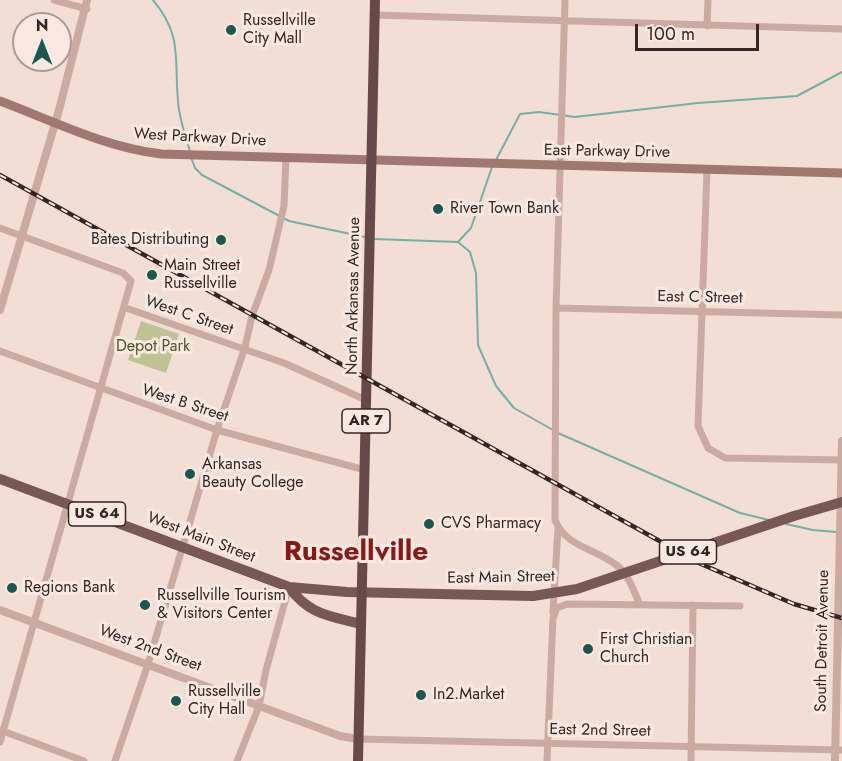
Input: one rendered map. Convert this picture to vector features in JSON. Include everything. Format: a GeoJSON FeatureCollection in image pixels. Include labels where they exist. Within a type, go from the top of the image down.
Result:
{"type":"FeatureCollection","features":[{"type":"Feature","properties":{"kind":"highway","name":"North Arkansas Avenue"},"geometry":{"type":"LineString","coordinates":[[362,593],[375,0]]}},
{"type":"Feature","properties":{"kind":"highway","name":"AR 7"},"geometry":{"type":"LineString","coordinates":[[358,761],[362,593]]}},
{"type":"Feature","properties":{"kind":"main road","name":"West Parkway Drive"},"geometry":{"type":"LineString","coordinates":[[0,101],[121,147],[183,155],[372,160]]}},
{"type":"Feature","properties":{"kind":"main road","name":"East Parkway Drive"},"geometry":{"type":"LineString","coordinates":[[372,160],[842,173]]}},
{"type":"Feature","properties":{"kind":"main road","name":"West Main Street"},"geometry":{"type":"LineString","coordinates":[[0,479],[289,587],[362,593]]}},
{"type":"Feature","properties":{"kind":"main road","name":"East Main Street"},"geometry":{"type":"LineString","coordinates":[[362,593],[533,596],[586,586],[842,502]]}},
{"type":"Feature","properties":{"kind":"main road"},"geometry":{"type":"LineString","coordinates":[[289,587],[301,603],[310,609],[362,624]]}},
{"type":"Feature","properties":{"kind":"street"},"geometry":{"type":"LineString","coordinates":[[0,310],[87,4],[54,0]]}},
{"type":"Feature","properties":{"kind":"street"},"geometry":{"type":"LineString","coordinates":[[565,0],[556,308],[555,520],[560,532],[576,544],[615,563],[624,572],[640,605]]}},
{"type":"Feature","properties":{"kind":"street"},"geometry":{"type":"LineString","coordinates":[[707,26],[708,0]]}},
{"type":"Feature","properties":{"kind":"street"},"geometry":{"type":"LineString","coordinates":[[375,15],[842,29]]}},
{"type":"Feature","properties":{"kind":"street"},"geometry":{"type":"LineString","coordinates":[[115,761],[148,664],[217,430],[269,270],[284,206],[286,158]]}},
{"type":"Feature","properties":{"kind":"street"},"geometry":{"type":"LineString","coordinates":[[707,170],[698,426],[708,448],[725,458],[842,460]]}},
{"type":"Feature","properties":{"kind":"street","name":"West C Street"},"geometry":{"type":"LineString","coordinates":[[0,228],[123,273],[131,281],[126,308],[284,363],[366,400]]}},
{"type":"Feature","properties":{"kind":"street"},"geometry":{"type":"LineString","coordinates":[[0,742],[126,308]]}},
{"type":"Feature","properties":{"kind":"street","name":"East C Street"},"geometry":{"type":"LineString","coordinates":[[556,308],[842,315]]}},
{"type":"Feature","properties":{"kind":"street","name":"West B Street"},"geometry":{"type":"LineString","coordinates":[[0,351],[217,430],[365,470]]}},
{"type":"Feature","properties":{"kind":"street","name":"South Detroit Avenue"},"geometry":{"type":"LineString","coordinates":[[835,761],[839,750],[842,441]]}},
{"type":"Feature","properties":{"kind":"street"},"geometry":{"type":"LineString","coordinates":[[547,761],[558,528]]}},
{"type":"Feature","properties":{"kind":"street"},"geometry":{"type":"LineString","coordinates":[[237,761],[259,706],[266,670],[289,587]]}},
{"type":"Feature","properties":{"kind":"street"},"geometry":{"type":"LineString","coordinates":[[553,618],[557,608],[567,604],[740,606]]}},
{"type":"Feature","properties":{"kind":"street"},"geometry":{"type":"LineString","coordinates":[[691,761],[693,605]]}},
{"type":"Feature","properties":{"kind":"street","name":"West 2nd Street"},"geometry":{"type":"LineString","coordinates":[[0,610],[340,736],[358,739]]}},
{"type":"Feature","properties":{"kind":"street"},"geometry":{"type":"LineString","coordinates":[[2,731],[84,761]]}},
{"type":"Feature","properties":{"kind":"street","name":"East 2nd Street"},"geometry":{"type":"LineString","coordinates":[[358,739],[839,750]]}},
{"type":"Feature","properties":{"kind":"green space","name":"Depot Park"},"geometry":{"type":"Polygon","coordinates":[[[141,321],[179,334],[166,373],[128,360],[141,321]]]}},
{"type":"Feature","properties":{"kind":"waterway"},"geometry":{"type":"LineString","coordinates":[[153,0],[163,13],[173,36],[179,107],[190,151]]}},
{"type":"Feature","properties":{"kind":"waterway"},"geometry":{"type":"LineString","coordinates":[[496,160],[520,114],[539,112],[575,117],[698,103],[797,96],[842,72]]}},
{"type":"Feature","properties":{"kind":"waterway"},"geometry":{"type":"LineString","coordinates":[[191,157],[195,168],[202,175],[289,221],[365,237]]}},
{"type":"Feature","properties":{"kind":"waterway"},"geometry":{"type":"LineString","coordinates":[[458,242],[471,228],[492,167]]}},
{"type":"Feature","properties":{"kind":"waterway"},"geometry":{"type":"LineString","coordinates":[[374,239],[458,242],[470,252],[476,273],[478,345],[496,386],[514,408],[553,430]]}},
{"type":"Feature","properties":{"kind":"waterway"},"geometry":{"type":"LineString","coordinates":[[558,433],[740,513],[769,520]]}},
{"type":"Feature","properties":{"kind":"waterway"},"geometry":{"type":"LineString","coordinates":[[786,524],[836,532]]}},
{"type":"Feature","properties":{"kind":"railway"},"geometry":{"type":"LineString","coordinates":[[0,175],[701,564],[794,604],[842,618]]}},
{"type":"Feature","properties":{"kind":"place","name":"Russellville City Mall"},"geometry":{"type":"Point","coordinates":[231,30]}},
{"type":"Feature","properties":{"kind":"place","name":"River Town Bank"},"geometry":{"type":"Point","coordinates":[438,209]}},
{"type":"Feature","properties":{"kind":"place","name":"Bates Distributing"},"geometry":{"type":"Point","coordinates":[221,240]}},
{"type":"Feature","properties":{"kind":"place","name":"Main Street Russellville"},"geometry":{"type":"Point","coordinates":[152,275]}},
{"type":"Feature","properties":{"kind":"place","name":"Arkansas Beauty College"},"geometry":{"type":"Point","coordinates":[190,474]}},
{"type":"Feature","properties":{"kind":"place","name":"CVS Pharmacy"},"geometry":{"type":"Point","coordinates":[429,524]}},
{"type":"Feature","properties":{"kind":"place","name":"Regions Bank"},"geometry":{"type":"Point","coordinates":[12,588]}},
{"type":"Feature","properties":{"kind":"place","name":"Russellville Tourism & Visitors Center"},"geometry":{"type":"Point","coordinates":[145,605]}},
{"type":"Feature","properties":{"kind":"place","name":"First Christian Church"},"geometry":{"type":"Point","coordinates":[588,649]}},
{"type":"Feature","properties":{"kind":"place","name":"In2.Market"},"geometry":{"type":"Point","coordinates":[421,695]}},
{"type":"Feature","properties":{"kind":"place","name":"Russellville City Hall"},"geometry":{"type":"Point","coordinates":[176,701]}},
{"type":"Feature","properties":{"kind":"district","name":"Russellville"},"geometry":{"type":"Point","coordinates":[356,553]}}]}
